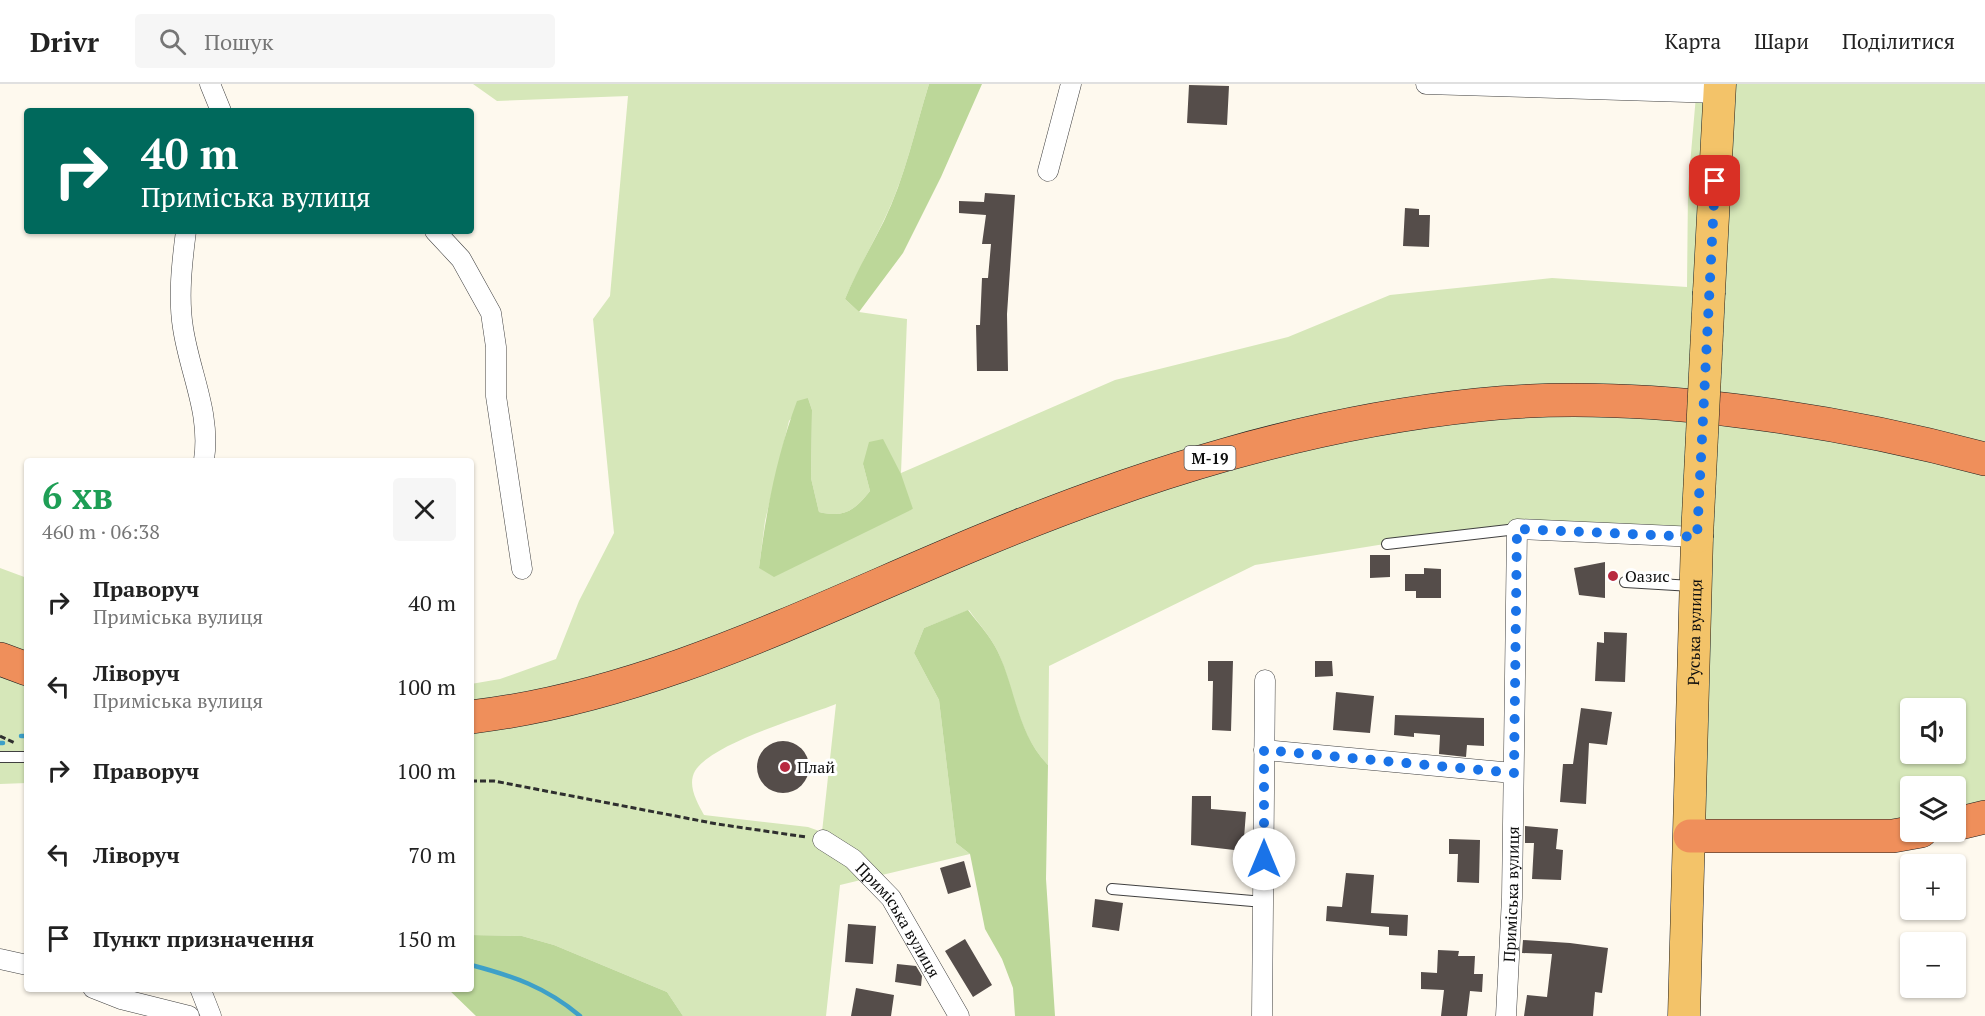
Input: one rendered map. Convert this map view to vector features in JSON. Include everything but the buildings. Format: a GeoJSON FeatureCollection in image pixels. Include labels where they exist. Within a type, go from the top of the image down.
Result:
{"type":"FeatureCollection","features":[{"type":"Feature","properties":{"kind":"highway","name":"М-19"},"geometry":{"type":"LineString","coordinates":[[474,716],[545,704],[612,687],[684,663],[1066,506],[1199,461],[1309,431],[1397,416],[1480,405],[1565,401],[1633,403],[1798,419],[1985,459]]}},
{"type":"Feature","properties":{"kind":"highway"},"geometry":{"type":"LineString","coordinates":[[0,659],[24,668]]}},
{"type":"Feature","properties":{"kind":"highway"},"geometry":{"type":"LineString","coordinates":[[1966,822],[1985,817]]}},
{"type":"Feature","properties":{"kind":"highway"},"geometry":{"type":"LineString","coordinates":[[1690,836],[1900,835]]}},
{"type":"Feature","properties":{"kind":"main road","name":"Руська вулиця"},"geometry":{"type":"LineString","coordinates":[[1684,1016],[1695,586],[1720,88]]}},
{"type":"Feature","properties":{"kind":"street"},"geometry":{"type":"LineString","coordinates":[[210,84],[220,108]]}},
{"type":"Feature","properties":{"kind":"street"},"geometry":{"type":"LineString","coordinates":[[1044,177],[1071,84]]}},
{"type":"Feature","properties":{"kind":"street"},"geometry":{"type":"LineString","coordinates":[[1426,84],[1720,88]]}},
{"type":"Feature","properties":{"kind":"street"},"geometry":{"type":"LineString","coordinates":[[186,234],[182,291],[183,328],[203,404],[207,432],[204,458]]}},
{"type":"Feature","properties":{"kind":"street"},"geometry":{"type":"LineString","coordinates":[[438,234],[461,259],[491,314],[496,347],[496,396],[522,569]]}},
{"type":"Feature","properties":{"kind":"street"},"geometry":{"type":"LineString","coordinates":[[1517,529],[1697,537]]}},
{"type":"Feature","properties":{"kind":"street","name":"Приміська вулиця"},"geometry":{"type":"LineString","coordinates":[[1506,1016],[1514,773],[1517,529]]}},
{"type":"Feature","properties":{"kind":"street"},"geometry":{"type":"LineString","coordinates":[[1262,1016],[1265,680]]}},
{"type":"Feature","properties":{"kind":"street"},"geometry":{"type":"LineString","coordinates":[[1264,750],[1514,773]]}},
{"type":"Feature","properties":{"kind":"street","name":"Приміська вулиця"},"geometry":{"type":"LineString","coordinates":[[824,840],[853,858],[891,898],[959,1016]]}},
{"type":"Feature","properties":{"kind":"street"},"geometry":{"type":"LineString","coordinates":[[0,958],[24,964]]}},
{"type":"Feature","properties":{"kind":"street"},"geometry":{"type":"LineString","coordinates":[[103,992],[121,999],[189,1016]]}},
{"type":"Feature","properties":{"kind":"street"},"geometry":{"type":"LineString","coordinates":[[202,992],[211,1016]]}},
{"type":"Feature","properties":{"kind":"lane"},"geometry":{"type":"LineString","coordinates":[[1387,544],[1517,529]]}},
{"type":"Feature","properties":{"kind":"lane"},"geometry":{"type":"LineString","coordinates":[[1625,582],[1695,586]]}},
{"type":"Feature","properties":{"kind":"lane"},"geometry":{"type":"LineString","coordinates":[[0,758],[24,757]]}},
{"type":"Feature","properties":{"kind":"lane"},"geometry":{"type":"LineString","coordinates":[[1112,890],[1264,902]]}},
{"type":"Feature","properties":{"kind":"path"},"geometry":{"type":"LineString","coordinates":[[474,781],[494,781],[717,824],[824,840]]}},
{"type":"Feature","properties":{"kind":"green space"},"geometry":{"type":"Polygon","coordinates":[[[473,84],[929,84],[898,187],[845,299],[859,312],[907,319],[901,473],[1115,380],[1288,337],[1390,295],[1552,278],[1687,287],[1688,188],[1697,84],[1985,84],[1985,819],[1966,826],[1966,776],[1900,776],[1900,839],[1686,839],[1691,533],[1542,529],[1397,542],[1255,565],[1049,666],[1048,765],[1038,753],[1023,725],[998,652],[969,610],[924,628],[914,653],[939,700],[956,843],[970,854],[840,885],[826,1016],[683,1016],[667,992],[554,945],[522,936],[474,935],[474,683],[500,679],[556,659],[579,601],[614,533],[593,319],[610,296],[628,96],[497,101],[473,84]],[[808,398],[789,421],[765,521],[759,568],[913,509],[863,464],[870,491],[864,498],[853,508],[842,513],[819,512],[811,478],[812,410],[808,398]],[[836,704],[739,741],[705,761],[695,771],[692,788],[704,815],[808,827],[822,832],[836,704]]]}},
{"type":"Feature","properties":{"kind":"green space"},"geometry":{"type":"Polygon","coordinates":[[[929,84],[982,84],[941,177],[903,253],[859,312],[845,299],[891,205],[904,171],[929,84]]]}},
{"type":"Feature","properties":{"kind":"green space"},"geometry":{"type":"Polygon","coordinates":[[[808,398],[812,410],[811,478],[819,512],[842,513],[853,508],[864,498],[870,491],[863,464],[869,442],[883,439],[901,474],[913,509],[774,577],[759,568],[765,525],[778,463],[797,401],[808,398]]]}},
{"type":"Feature","properties":{"kind":"green space"},"geometry":{"type":"Polygon","coordinates":[[[0,568],[24,577],[24,783],[0,784],[0,568]]]}},
{"type":"Feature","properties":{"kind":"green space"},"geometry":{"type":"Polygon","coordinates":[[[968,610],[998,652],[1023,725],[1038,753],[1048,765],[1046,879],[1055,1016],[1015,1016],[1013,988],[1002,959],[985,929],[970,854],[956,843],[939,700],[914,653],[924,628],[968,610]]]}},
{"type":"Feature","properties":{"kind":"green space"},"geometry":{"type":"Polygon","coordinates":[[[474,935],[522,936],[554,945],[667,992],[683,1016],[476,1016],[451,992],[474,992],[474,935]]]}},
{"type":"Feature","properties":{"kind":"waterway"},"geometry":{"type":"LineString","coordinates":[[474,966],[542,990],[580,1016]]}},
{"type":"Feature","properties":{"kind":"place","name":"Оазис"},"geometry":{"type":"Point","coordinates":[1613,576]}},
{"type":"Feature","properties":{"kind":"place","name":"Плай"},"geometry":{"type":"Point","coordinates":[785,767]}},
{"type":"Feature","properties":{"kind":"route"},"geometry":{"type":"LineString","coordinates":[[1264,859],[1264,750],[1514,773],[1517,529],[1612,531],[1697,537],[1715,181]]}}]}
